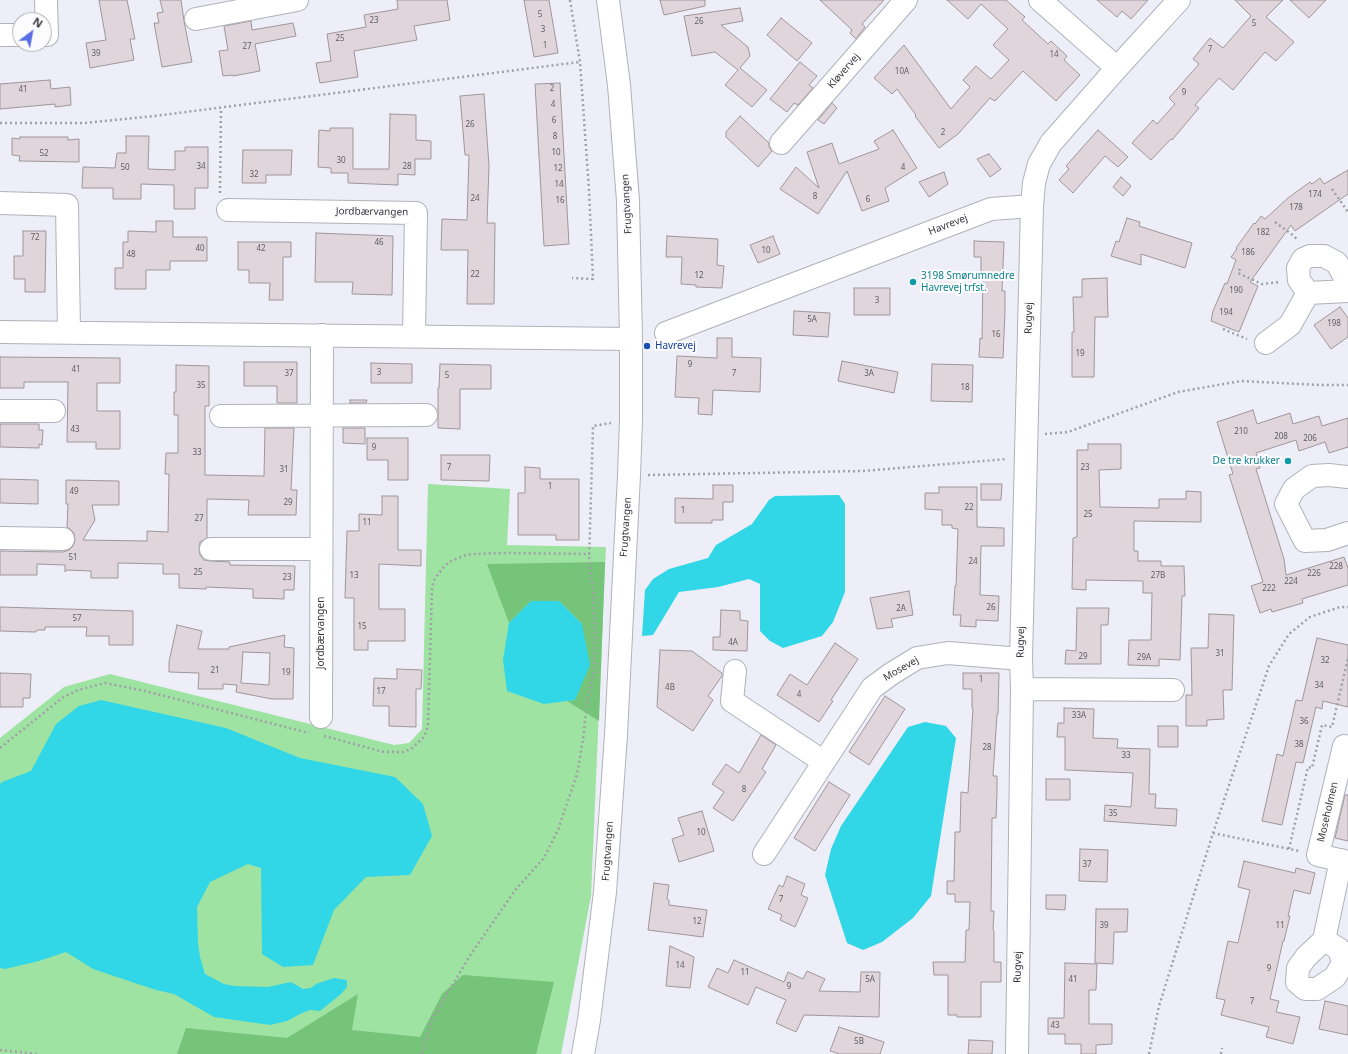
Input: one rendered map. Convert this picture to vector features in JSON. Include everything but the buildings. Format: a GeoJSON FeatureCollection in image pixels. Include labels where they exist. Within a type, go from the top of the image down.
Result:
{"type":"FeatureCollection","features":[{"type":"Feature","properties":{"kind":"street"},"geometry":{"type":"LineString","coordinates":[[46,0],[47,12]]}},
{"type":"Feature","properties":{"kind":"street"},"geometry":{"type":"LineString","coordinates":[[196,19],[297,0]]}},
{"type":"Feature","properties":{"kind":"street","name":"Frugtvangen"},"geometry":{"type":"LineString","coordinates":[[583,1054],[589,1020],[605,892],[616,735],[631,420],[628,201],[619,85],[608,0]]}},
{"type":"Feature","properties":{"kind":"street","name":"Kløvervej"},"geometry":{"type":"LineString","coordinates":[[781,143],[906,0]]}},
{"type":"Feature","properties":{"kind":"street"},"geometry":{"type":"LineString","coordinates":[[1040,0],[1117,68]]}},
{"type":"Feature","properties":{"kind":"street","name":"Rugvej"},"geometry":{"type":"LineString","coordinates":[[1017,1054],[1022,689],[1021,659],[1032,206],[1034,183],[1039,164],[1051,143],[1179,0]]}},
{"type":"Feature","properties":{"kind":"street"},"geometry":{"type":"LineString","coordinates":[[0,35],[12,35]]}},
{"type":"Feature","properties":{"kind":"street"},"geometry":{"type":"LineString","coordinates":[[0,203],[67,204],[69,332]]}},
{"type":"Feature","properties":{"kind":"street","name":"Havrevej"},"geometry":{"type":"LineString","coordinates":[[666,333],[991,209],[1032,206]]}},
{"type":"Feature","properties":{"kind":"street","name":"Jordbærvangen"},"geometry":{"type":"LineString","coordinates":[[228,210],[416,213],[414,336]]}},
{"type":"Feature","properties":{"kind":"street"},"geometry":{"type":"LineString","coordinates":[[1266,343],[1290,325],[1303,286],[1298,268],[1304,259],[1310,256],[1343,258],[1348,284]]}},
{"type":"Feature","properties":{"kind":"street"},"geometry":{"type":"LineString","coordinates":[[1303,286],[1348,290]]}},
{"type":"Feature","properties":{"kind":"street"},"geometry":{"type":"LineString","coordinates":[[0,332],[631,339]]}},
{"type":"Feature","properties":{"kind":"street","name":"Jordbærvangen"},"geometry":{"type":"LineString","coordinates":[[321,717],[322,335]]}},
{"type":"Feature","properties":{"kind":"street"},"geometry":{"type":"LineString","coordinates":[[0,411],[54,412]]}},
{"type":"Feature","properties":{"kind":"street"},"geometry":{"type":"LineString","coordinates":[[221,416],[426,415]]}},
{"type":"Feature","properties":{"kind":"street"},"geometry":{"type":"LineString","coordinates":[[1348,477],[1329,475],[1312,476],[1294,489],[1286,504],[1305,541],[1327,540],[1348,533]]}},
{"type":"Feature","properties":{"kind":"street"},"geometry":{"type":"LineString","coordinates":[[0,538],[62,539]]}},
{"type":"Feature","properties":{"kind":"street"},"geometry":{"type":"LineString","coordinates":[[211,549],[321,550]]}},
{"type":"Feature","properties":{"kind":"street","name":"Mosevej"},"geometry":{"type":"LineString","coordinates":[[764,854],[872,688],[917,658],[948,653],[1021,659]]}},
{"type":"Feature","properties":{"kind":"street"},"geometry":{"type":"LineString","coordinates":[[735,671],[732,701],[824,762]]}},
{"type":"Feature","properties":{"kind":"street"},"geometry":{"type":"LineString","coordinates":[[1022,689],[1173,690]]}},
{"type":"Feature","properties":{"kind":"street","name":"Moseholmen"},"geometry":{"type":"LineString","coordinates":[[1324,940],[1345,861],[1318,855],[1344,746]]}},
{"type":"Feature","properties":{"kind":"path"},"geometry":{"type":"LineString","coordinates":[[570,0],[580,62],[589,190],[593,279],[572,278]]}},
{"type":"Feature","properties":{"kind":"path"},"geometry":{"type":"LineString","coordinates":[[0,123],[84,124],[580,62]]}},
{"type":"Feature","properties":{"kind":"path"},"geometry":{"type":"LineString","coordinates":[[221,108],[220,197],[228,210]]}},
{"type":"Feature","properties":{"kind":"path"},"geometry":{"type":"LineString","coordinates":[[1332,189],[1348,212]]}},
{"type":"Feature","properties":{"kind":"path"},"geometry":{"type":"LineString","coordinates":[[1275,222],[1294,236],[1310,256]]}},
{"type":"Feature","properties":{"kind":"path"},"geometry":{"type":"LineString","coordinates":[[1240,269],[1238,273],[1262,284],[1303,286]]}},
{"type":"Feature","properties":{"kind":"path"},"geometry":{"type":"LineString","coordinates":[[1223,329],[1256,343],[1266,343]]}},
{"type":"Feature","properties":{"kind":"path"},"geometry":{"type":"LineString","coordinates":[[629,475],[863,471],[1026,447],[1178,392],[1241,381],[1348,385]]}},
{"type":"Feature","properties":{"kind":"path"},"geometry":{"type":"LineString","coordinates":[[422,1054],[432,1019],[471,954],[516,889],[544,858],[558,830],[577,774],[587,703],[594,671],[595,638],[590,554],[593,426],[631,420]]}},
{"type":"Feature","properties":{"kind":"path"},"geometry":{"type":"LineString","coordinates":[[1149,1054],[1159,1006],[1213,833],[1269,666],[1289,634],[1310,616],[1340,607],[1348,607]]}},
{"type":"Feature","properties":{"kind":"path"},"geometry":{"type":"LineString","coordinates":[[1289,849],[1308,767],[1312,768],[1322,725],[1332,727],[1347,670],[1348,658]]}},
{"type":"Feature","properties":{"kind":"path","name":"Moseholmen"},"geometry":{"type":"LineString","coordinates":[[1213,833],[1318,855]]}},
{"type":"Feature","properties":{"kind":"path"},"geometry":{"type":"LineString","coordinates":[[1220,1054],[1222,1048]]}},
{"type":"Feature","properties":{"kind":"path"},"geometry":{"type":"LineString","coordinates":[[0,1050],[38,1054]]}},
{"type":"Feature","properties":{"kind":"green space"},"geometry":{"type":"Polygon","coordinates":[[[428,484],[510,489],[507,545],[606,547],[591,896],[561,1054],[0,1054],[0,738],[64,687],[110,674],[394,745],[409,743],[422,729],[428,484]]]}},
{"type":"Feature","properties":{"kind":"green space"},"geometry":{"type":"Polygon","coordinates":[[[605,562],[599,721],[567,701],[575,700],[582,624],[559,601],[531,601],[509,623],[487,564],[605,562]]]}},
{"type":"Feature","properties":{"kind":"green space"},"geometry":{"type":"Polygon","coordinates":[[[463,975],[554,982],[536,1054],[177,1054],[186,1028],[287,1038],[358,994],[352,1030],[420,1037],[442,994],[463,975]]]}},
{"type":"Feature","properties":{"kind":"water"},"geometry":{"type":"Polygon","coordinates":[[[839,495],[845,504],[845,592],[833,622],[822,636],[783,648],[770,641],[760,631],[760,584],[749,579],[718,587],[679,592],[653,635],[642,636],[645,590],[653,579],[669,569],[708,558],[716,545],[752,524],[769,500],[775,496],[839,495]]]}},
{"type":"Feature","properties":{"kind":"water"},"geometry":{"type":"Polygon","coordinates":[[[531,601],[559,601],[582,624],[590,665],[575,700],[544,704],[507,691],[503,660],[509,623],[531,601]]]}},
{"type":"Feature","properties":{"kind":"water"},"geometry":{"type":"Polygon","coordinates":[[[101,700],[226,728],[300,758],[395,777],[423,804],[432,836],[410,875],[366,877],[334,910],[313,965],[283,967],[262,954],[261,868],[248,864],[210,882],[197,907],[198,943],[205,974],[224,984],[235,986],[268,987],[291,982],[303,989],[311,988],[316,984],[334,978],[347,980],[347,987],[341,994],[320,1011],[310,1010],[287,1021],[270,1025],[214,1017],[174,994],[156,990],[93,969],[66,952],[39,961],[5,969],[0,968],[0,784],[31,771],[56,724],[79,706],[101,700]]]}},
{"type":"Feature","properties":{"kind":"water"},"geometry":{"type":"Polygon","coordinates":[[[925,722],[946,726],[956,738],[931,896],[913,918],[882,942],[863,950],[847,943],[825,875],[831,849],[841,826],[908,727],[925,722]]]}},
{"type":"Feature","properties":{"kind":"place","name":"3198 Smørumnedre Havrevej trfst."},"geometry":{"type":"Point","coordinates":[913,282]}},
{"type":"Feature","properties":{"kind":"place","name":"Havrevej"},"geometry":{"type":"Point","coordinates":[647,346]}},
{"type":"Feature","properties":{"kind":"place","name":"De tre krukker"},"geometry":{"type":"Point","coordinates":[1288,461]}}]}
